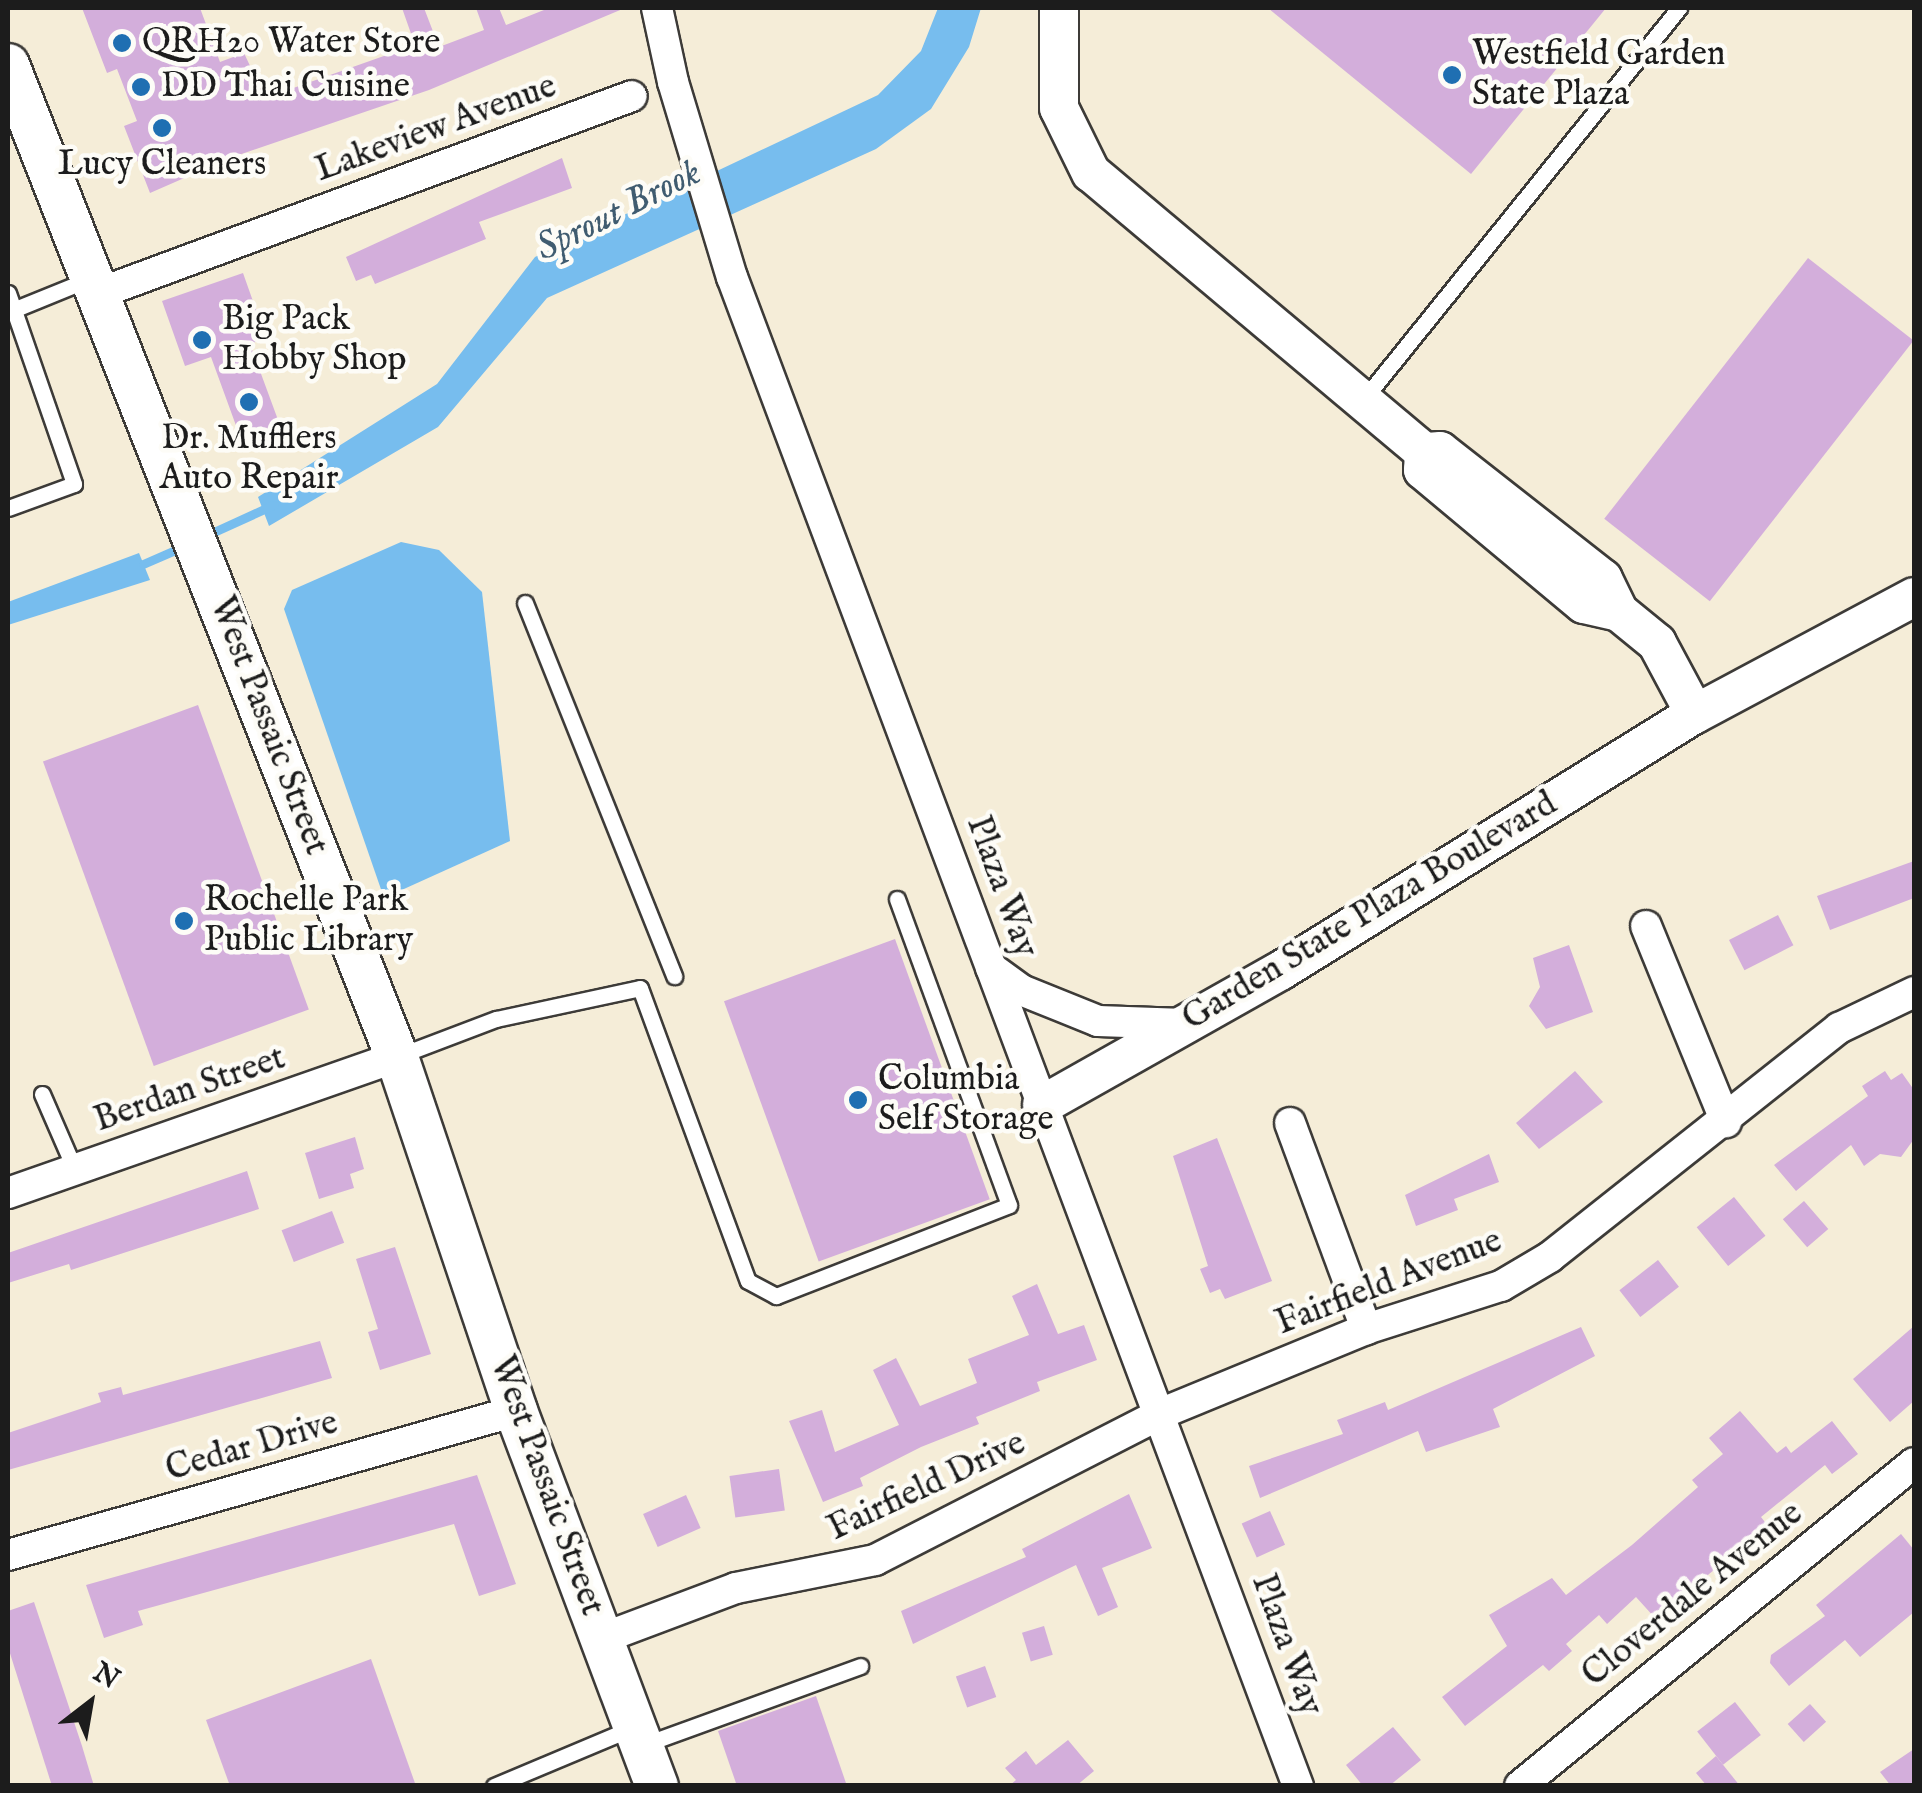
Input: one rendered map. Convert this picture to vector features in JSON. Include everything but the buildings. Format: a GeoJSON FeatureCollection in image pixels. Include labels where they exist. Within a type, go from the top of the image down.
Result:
{"type":"FeatureCollection","features":[{"type":"Feature","properties":{"kind":"main road","name":"West Passaic Street"},"geometry":{"type":"LineString","coordinates":[[8,66],[397,1057],[516,1411],[657,1786]]}},
{"type":"Feature","properties":{"kind":"street","name":"Plaza Way"},"geometry":{"type":"LineString","coordinates":[[658,8],[682,116],[722,245],[1298,1786]]}},
{"type":"Feature","properties":{"kind":"street"},"geometry":{"type":"LineString","coordinates":[[1059,8],[1059,108],[1090,173],[1424,452],[1440,451],[1603,579],[1619,612],[1657,644],[1694,714]]}},
{"type":"Feature","properties":{"kind":"street","name":"Lakeview Avenue"},"geometry":{"type":"LineString","coordinates":[[94,286],[632,96]]}},
{"type":"Feature","properties":{"kind":"street","name":"Garden State Plaza Boulevard"},"geometry":{"type":"LineString","coordinates":[[1042,1106],[1185,1024],[1694,714],[1914,597]]}},
{"type":"Feature","properties":{"kind":"street"},"geometry":{"type":"LineString","coordinates":[[1646,926],[1726,1122],[1839,1028],[1914,992]]}},
{"type":"Feature","properties":{"kind":"street"},"geometry":{"type":"LineString","coordinates":[[991,968],[1021,990],[1098,1021],[1185,1024]]}},
{"type":"Feature","properties":{"kind":"street","name":"Berdan Street"},"geometry":{"type":"LineString","coordinates":[[8,1193],[397,1057]]}},
{"type":"Feature","properties":{"kind":"street","name":"Fairfield Avenue"},"geometry":{"type":"LineString","coordinates":[[1160,1414],[1366,1330],[1517,1276],[1726,1122]]}},
{"type":"Feature","properties":{"kind":"street"},"geometry":{"type":"LineString","coordinates":[[1290,1123],[1366,1330]]}},
{"type":"Feature","properties":{"kind":"street","name":"Cedar Drive"},"geometry":{"type":"LineString","coordinates":[[8,1554],[516,1411]]}},
{"type":"Feature","properties":{"kind":"street","name":"Fairfield Drive"},"geometry":{"type":"LineString","coordinates":[[603,1638],[736,1588],[875,1560],[1160,1414]]}},
{"type":"Feature","properties":{"kind":"street","name":"Cloverdale Avenue"},"geometry":{"type":"LineString","coordinates":[[1520,1786],[1914,1463]]}},
{"type":"Feature","properties":{"kind":"lane"},"geometry":{"type":"LineString","coordinates":[[1363,400],[1679,8]]}},
{"type":"Feature","properties":{"kind":"lane"},"geometry":{"type":"LineString","coordinates":[[13,310],[94,286]]}},
{"type":"Feature","properties":{"kind":"lane"},"geometry":{"type":"LineString","coordinates":[[8,293],[74,484],[8,508]]}},
{"type":"Feature","properties":{"kind":"lane"},"geometry":{"type":"LineString","coordinates":[[525,603],[674,976]]}},
{"type":"Feature","properties":{"kind":"lane"},"geometry":{"type":"LineString","coordinates":[[397,1057],[496,1018],[640,988],[748,1281],[776,1296],[1009,1205],[897,900]]}},
{"type":"Feature","properties":{"kind":"lane"},"geometry":{"type":"LineString","coordinates":[[42,1094],[74,1170]]}},
{"type":"Feature","properties":{"kind":"lane"},"geometry":{"type":"LineString","coordinates":[[494,1786],[860,1666]]}},
{"type":"Feature","properties":{"kind":"water"},"geometry":{"type":"Polygon","coordinates":[[[938,8],[981,8],[969,47],[931,109],[876,149],[547,298],[438,427],[269,526],[258,497],[437,384],[535,257],[878,95],[921,51],[938,8]]]}},
{"type":"Feature","properties":{"kind":"water"},"geometry":{"type":"Polygon","coordinates":[[[401,542],[439,550],[482,592],[510,841],[384,898],[284,609],[292,590],[401,542]]]}},
{"type":"Feature","properties":{"kind":"water"},"geometry":{"type":"Polygon","coordinates":[[[139,553],[150,580],[8,625],[8,602],[139,553]]]}},
{"type":"Feature","properties":{"kind":"waterway","name":"Sprout Brook"},"geometry":{"type":"LineString","coordinates":[[205,536],[273,505]]}},
{"type":"Feature","properties":{"kind":"waterway","name":"Sprout Brook"},"geometry":{"type":"LineString","coordinates":[[143,564],[182,547]]}},
{"type":"Feature","properties":{"kind":"place","name":"QRH20 Water Store"},"geometry":{"type":"Point","coordinates":[122,43]}},
{"type":"Feature","properties":{"kind":"place","name":"Westfield Garden State Plaza"},"geometry":{"type":"Point","coordinates":[1452,75]}},
{"type":"Feature","properties":{"kind":"place","name":"DD Thai Cuisine"},"geometry":{"type":"Point","coordinates":[141,87]}},
{"type":"Feature","properties":{"kind":"place","name":"Lucy Cleaners"},"geometry":{"type":"Point","coordinates":[162,128]}},
{"type":"Feature","properties":{"kind":"place","name":"Big Pack Hobby Shop"},"geometry":{"type":"Point","coordinates":[202,340]}},
{"type":"Feature","properties":{"kind":"place","name":"Dr. Mufflers Auto Repair"},"geometry":{"type":"Point","coordinates":[249,402]}},
{"type":"Feature","properties":{"kind":"place","name":"Rochelle Park Public Library"},"geometry":{"type":"Point","coordinates":[184,921]}},
{"type":"Feature","properties":{"kind":"place","name":"Columbia Self Storage"},"geometry":{"type":"Point","coordinates":[858,1100]}}]}
